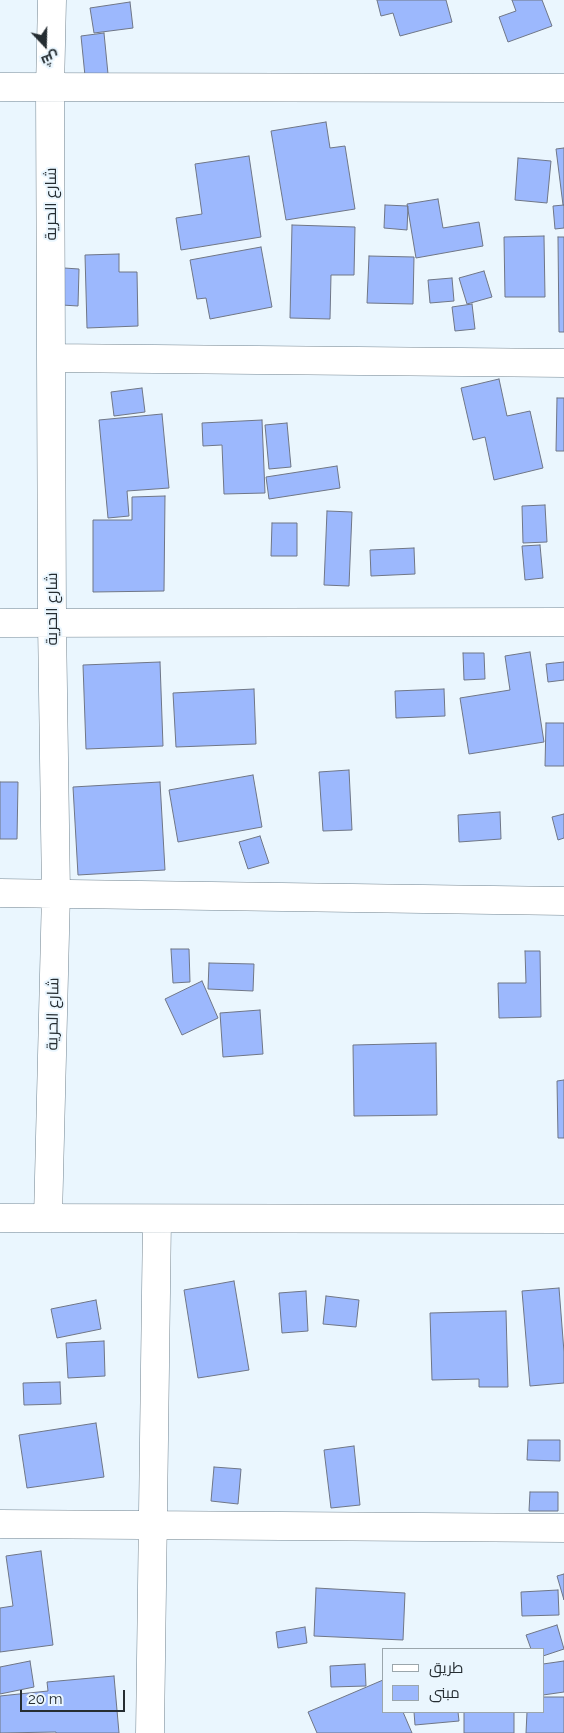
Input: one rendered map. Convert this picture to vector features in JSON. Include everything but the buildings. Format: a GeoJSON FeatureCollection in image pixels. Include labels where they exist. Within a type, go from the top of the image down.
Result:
{"type":"FeatureCollection","features":[{"type":"Feature","properties":{"kind":"street","name":"شارع الحرية"},"geometry":{"type":"LineString","coordinates":[[48,1218],[56,893],[52,623],[50,89],[52,0]]}},
{"type":"Feature","properties":{"kind":"street"},"geometry":{"type":"LineString","coordinates":[[0,87],[50,89],[564,88]]}},
{"type":"Feature","properties":{"kind":"street"},"geometry":{"type":"LineString","coordinates":[[52,358],[564,363]]}},
{"type":"Feature","properties":{"kind":"street"},"geometry":{"type":"LineString","coordinates":[[0,623],[564,622]]}},
{"type":"Feature","properties":{"kind":"street"},"geometry":{"type":"LineString","coordinates":[[0,893],[564,901]]}},
{"type":"Feature","properties":{"kind":"street"},"geometry":{"type":"LineString","coordinates":[[0,1218],[564,1219]]}},
{"type":"Feature","properties":{"kind":"street"},"geometry":{"type":"LineString","coordinates":[[150,1733],[157,1219]]}},
{"type":"Feature","properties":{"kind":"street"},"geometry":{"type":"LineString","coordinates":[[0,1524],[564,1528]]}}]}
